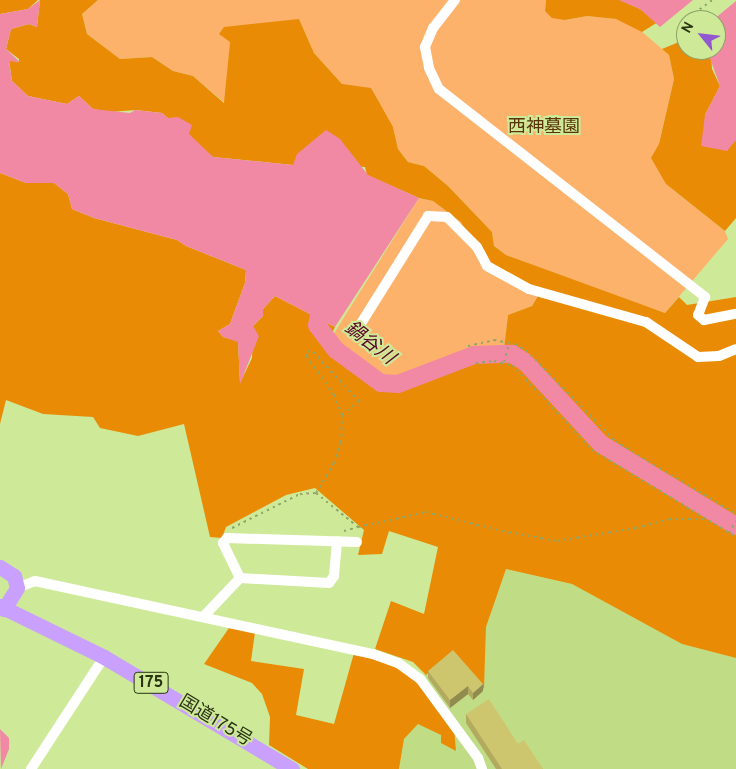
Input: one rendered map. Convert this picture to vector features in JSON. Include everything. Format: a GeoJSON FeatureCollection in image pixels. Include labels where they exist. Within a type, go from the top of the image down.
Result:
{"type":"FeatureCollection","features":[{"type":"Feature","properties":{"kind":"highway"},"geometry":{"type":"LineString","coordinates":[[0,567],[14,576],[17,588]]}},
{"type":"Feature","properties":{"kind":"highway","name":"国道175号"},"geometry":{"type":"LineString","coordinates":[[17,588],[2,607],[104,657],[292,769]]}},
{"type":"Feature","properties":{"kind":"street"},"geometry":{"type":"LineString","coordinates":[[455,0],[433,28],[425,47],[429,68],[439,89],[705,297],[698,315],[704,320],[736,314]]}},
{"type":"Feature","properties":{"kind":"street"},"geometry":{"type":"LineString","coordinates":[[355,333],[428,216],[447,217],[477,247],[486,266],[528,289],[646,322],[698,357],[719,356],[736,348]]}},
{"type":"Feature","properties":{"kind":"street"},"geometry":{"type":"LineString","coordinates":[[240,578],[224,543],[227,538],[357,542]]}},
{"type":"Feature","properties":{"kind":"street"},"geometry":{"type":"LineString","coordinates":[[203,617],[240,578],[329,583],[334,576],[337,541]]}},
{"type":"Feature","properties":{"kind":"street"},"geometry":{"type":"LineString","coordinates":[[17,588],[35,581],[373,654],[411,670],[478,758],[482,769]]}},
{"type":"Feature","properties":{"kind":"street"},"geometry":{"type":"LineString","coordinates":[[31,769],[104,657]]}},
{"type":"Feature","properties":{"kind":"path"},"geometry":{"type":"LineString","coordinates":[[698,10],[712,0]]}},
{"type":"Feature","properties":{"kind":"path"},"geometry":{"type":"LineString","coordinates":[[468,346],[494,340],[509,343],[526,350],[616,441],[736,514]]}},
{"type":"Feature","properties":{"kind":"path"},"geometry":{"type":"LineString","coordinates":[[504,362],[509,343]]}},
{"type":"Feature","properties":{"kind":"path"},"geometry":{"type":"LineString","coordinates":[[316,493],[334,463],[341,443],[342,415],[334,395],[307,357],[307,351],[313,352],[359,401],[342,415]]}},
{"type":"Feature","properties":{"kind":"path"},"geometry":{"type":"LineString","coordinates":[[476,363],[504,362],[522,371],[592,450],[736,537]]}},
{"type":"Feature","properties":{"kind":"path"},"geometry":{"type":"LineString","coordinates":[[227,538],[228,530],[300,494],[316,493],[358,526],[426,512],[502,532],[557,541],[636,528],[669,519],[706,519]]}},
{"type":"Feature","properties":{"kind":"path"},"geometry":{"type":"LineString","coordinates":[[729,533],[736,521]]}},
{"type":"Feature","properties":{"kind":"shaded area"},"geometry":{"type":"Polygon","coordinates":[[[0,0],[38,0],[28,9],[0,14],[0,0]]]}},
{"type":"Feature","properties":{"kind":"shaded area"},"geometry":{"type":"Polygon","coordinates":[[[40,0],[98,0],[82,14],[87,34],[120,59],[152,57],[173,71],[193,76],[224,103],[230,42],[219,34],[224,27],[299,19],[314,53],[342,84],[371,88],[393,127],[398,149],[408,162],[424,166],[448,186],[492,232],[494,246],[506,255],[665,313],[679,297],[687,305],[736,297],[736,658],[682,644],[572,584],[506,569],[486,627],[484,689],[451,653],[426,675],[413,662],[375,649],[391,601],[424,614],[438,547],[389,531],[382,554],[358,555],[364,530],[315,488],[286,495],[226,527],[222,538],[210,537],[184,424],[138,436],[100,428],[93,417],[43,414],[6,400],[0,424],[0,173],[26,183],[54,183],[68,194],[72,209],[94,218],[177,240],[186,246],[246,270],[245,283],[230,324],[218,331],[223,337],[238,341],[240,383],[252,358],[253,326],[263,316],[263,309],[275,296],[335,327],[326,346],[377,385],[398,387],[475,358],[503,358],[508,315],[532,306],[541,291],[480,264],[461,222],[433,201],[419,198],[367,175],[365,167],[293,165],[213,157],[162,113],[136,110],[110,112],[93,109],[79,96],[67,104],[28,96],[12,81],[9,60],[19,62],[19,59],[6,49],[11,29],[29,24],[37,27],[40,0]]]}},
{"type":"Feature","properties":{"kind":"shaded area"},"geometry":{"type":"Polygon","coordinates":[[[40,0],[37,27],[29,24],[11,29],[6,49],[20,62],[9,61],[12,81],[28,96],[67,104],[79,96],[93,109],[130,113],[135,110],[162,113],[168,118],[178,117],[192,125],[189,134],[213,157],[293,165],[297,154],[326,130],[340,139],[368,175],[419,198],[335,327],[275,296],[263,309],[263,316],[253,326],[259,336],[240,384],[238,342],[223,337],[218,331],[230,324],[245,283],[246,270],[186,246],[177,240],[94,218],[72,209],[68,194],[54,183],[26,183],[0,173],[0,14],[28,9],[40,0]]]}},
{"type":"Feature","properties":{"kind":"shaded area"},"geometry":{"type":"Polygon","coordinates":[[[546,0],[620,0],[640,9],[658,22],[642,32],[616,19],[587,16],[565,20],[552,18],[545,11],[546,0]]]}},
{"type":"Feature","properties":{"kind":"shaded area"},"geometry":{"type":"Polygon","coordinates":[[[619,0],[693,0],[681,10],[676,10],[676,14],[660,27],[640,9],[619,0]]]}},
{"type":"Feature","properties":{"kind":"shaded area"},"geometry":{"type":"Polygon","coordinates":[[[736,1],[736,140],[727,151],[701,146],[705,115],[720,86],[711,60],[726,60],[725,10],[736,1]]]}},
{"type":"Feature","properties":{"kind":"shaded area"},"geometry":{"type":"Polygon","coordinates":[[[676,43],[676,60],[711,60],[712,69],[720,86],[705,115],[733,142],[736,140],[736,218],[725,231],[666,184],[651,158],[659,144],[674,79],[669,55],[662,49],[676,43]]]}},
{"type":"Feature","properties":{"kind":"shaded area"},"geometry":{"type":"Polygon","coordinates":[[[505,569],[572,584],[682,644],[736,658],[736,769],[399,769],[404,739],[418,724],[442,735],[455,751],[418,680],[451,653],[484,688],[486,627],[505,569]]]}},
{"type":"Feature","properties":{"kind":"shaded area"},"geometry":{"type":"Polygon","coordinates":[[[229,628],[255,632],[251,661],[304,669],[296,715],[334,724],[354,653],[398,664],[409,672],[454,728],[456,751],[441,743],[441,735],[418,724],[404,739],[399,769],[308,769],[269,745],[270,717],[262,694],[252,683],[204,664],[229,628]]]}},
{"type":"Feature","properties":{"kind":"shaded area"},"geometry":{"type":"Polygon","coordinates":[[[0,729],[9,738],[9,749],[1,769],[0,729]]]}},
{"type":"Feature","properties":{"kind":"green space","name":"西神墓園"},"geometry":{"type":"Polygon","coordinates":[[[98,0],[546,0],[545,11],[565,20],[587,16],[616,19],[640,30],[669,55],[674,79],[659,144],[666,184],[725,231],[728,239],[665,313],[559,276],[506,255],[494,246],[492,232],[448,186],[424,166],[408,162],[398,149],[393,127],[342,84],[314,53],[299,19],[230,42],[225,103],[193,76],[173,71],[152,57],[120,59],[87,34],[82,14],[98,0]]]}},
{"type":"Feature","properties":{"kind":"green space"},"geometry":{"type":"Polygon","coordinates":[[[419,198],[433,201],[461,222],[480,264],[541,291],[532,306],[508,315],[503,359],[475,358],[398,387],[377,385],[326,346],[419,198]]]}},
{"type":"Feature","properties":{"kind":"building"},"geometry":{"type":"Polygon","coordinates":[[[453,650],[483,684],[473,693],[468,686],[450,700],[428,671],[453,650]]]}},
{"type":"Feature","properties":{"kind":"building"},"geometry":{"type":"Polygon","coordinates":[[[489,699],[518,744],[524,740],[543,769],[502,769],[466,714],[489,699]]]}},
{"type":"Feature","properties":{"kind":"waterway","name":"鍋谷川"},"geometry":{"type":"LineString","coordinates":[[323,295],[317,325],[336,350],[381,383],[398,384],[474,355],[512,354],[525,362],[601,444],[736,526]]}}]}
